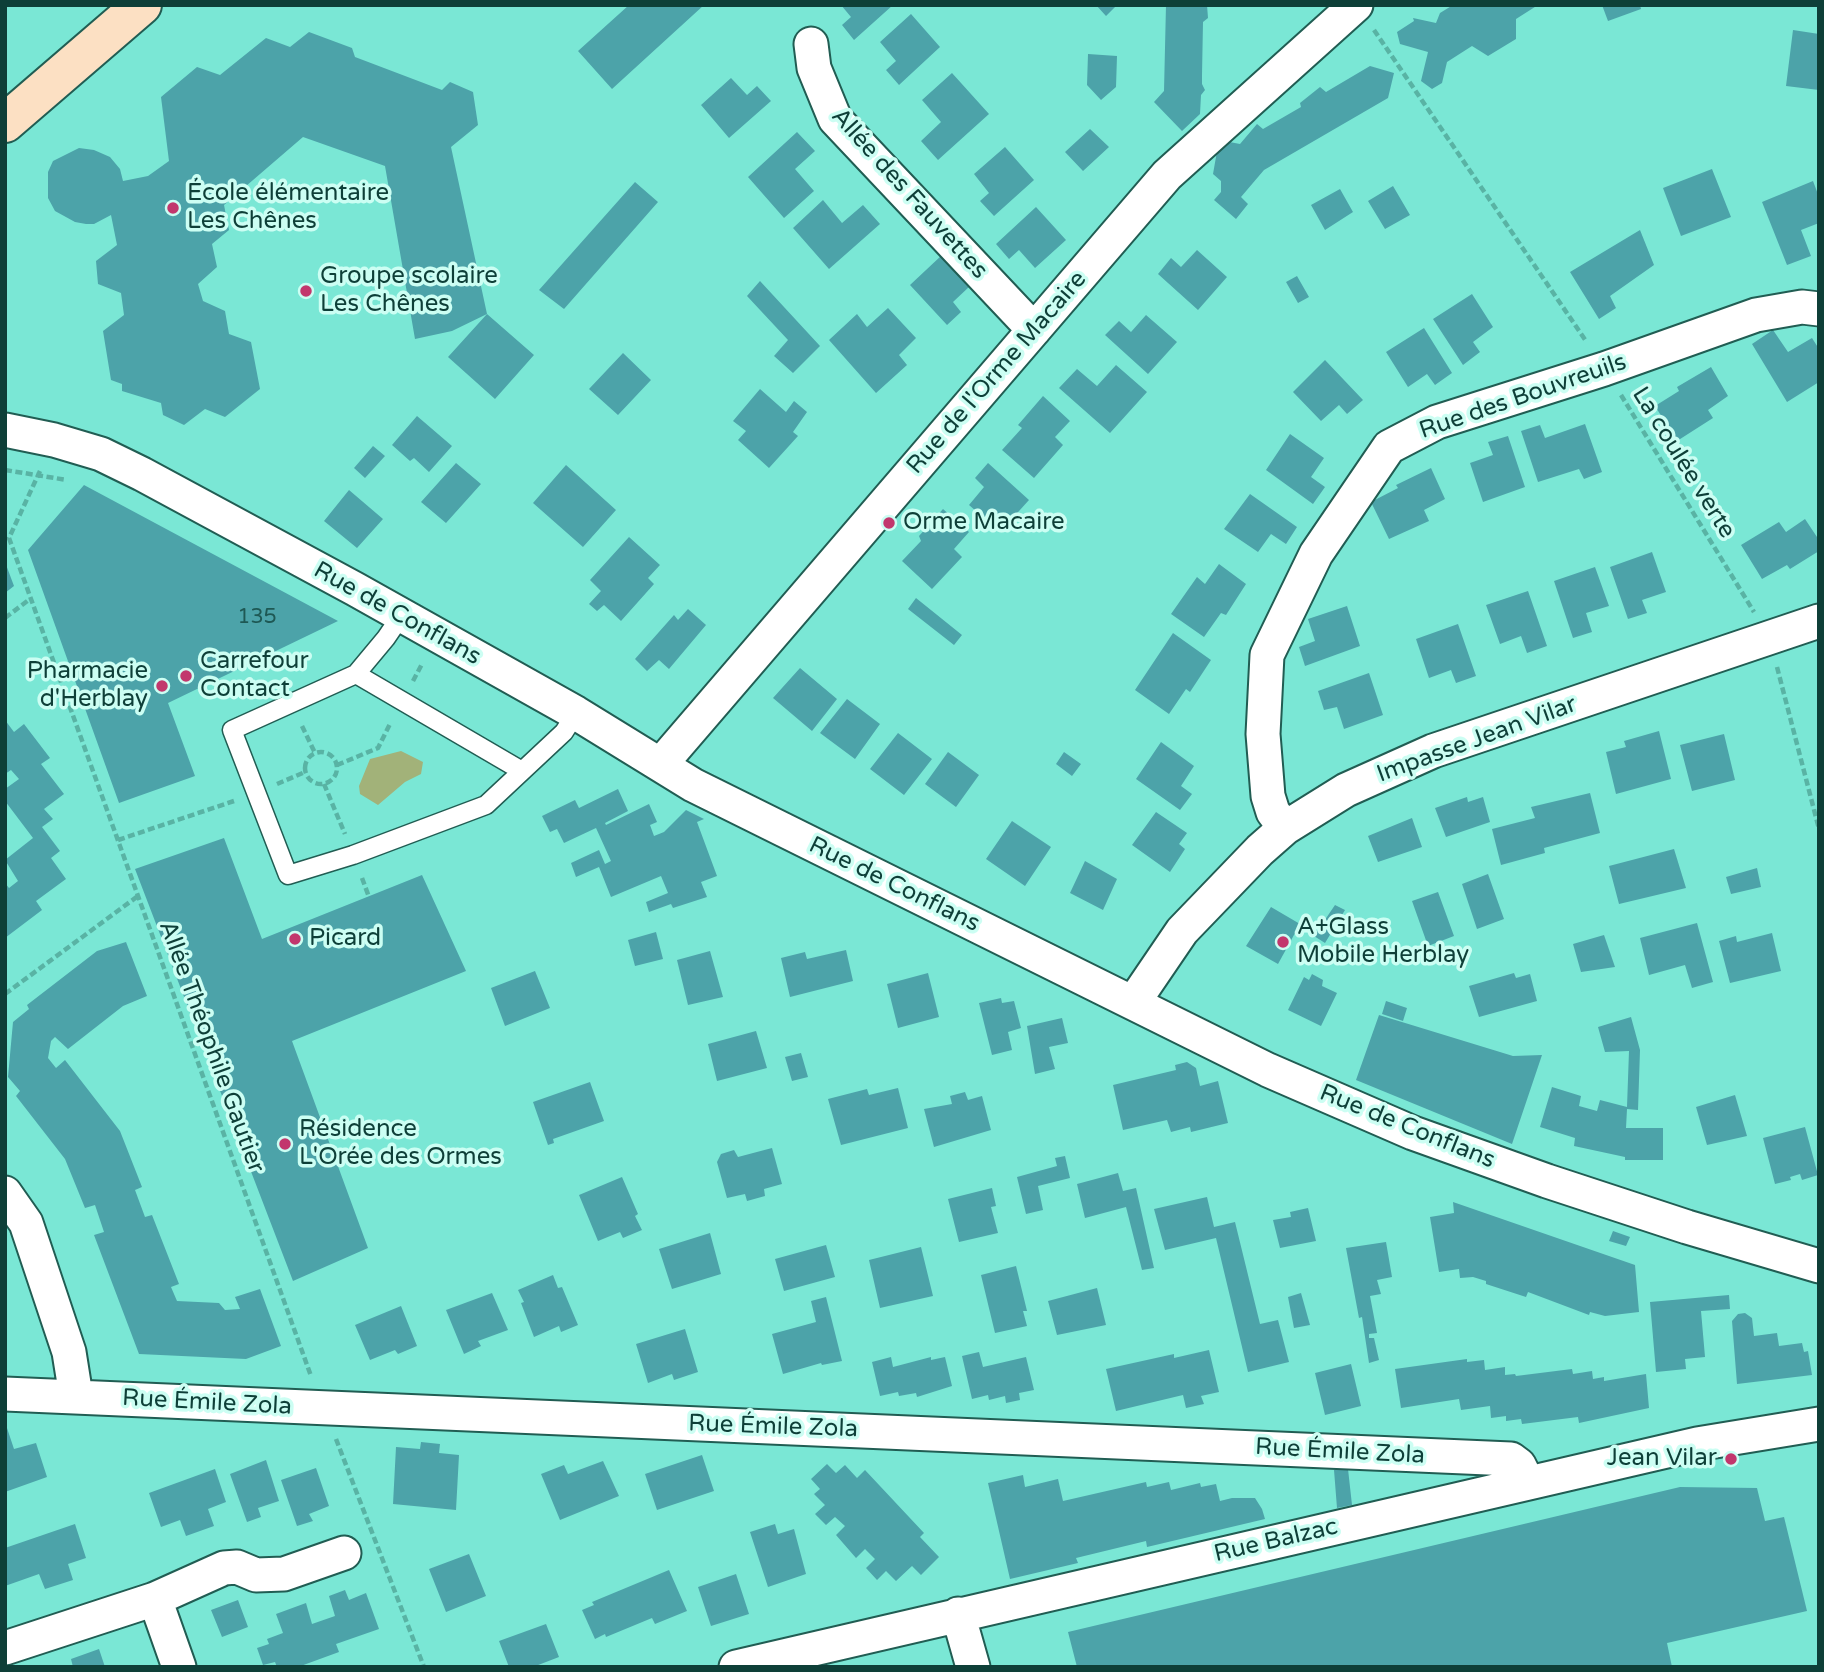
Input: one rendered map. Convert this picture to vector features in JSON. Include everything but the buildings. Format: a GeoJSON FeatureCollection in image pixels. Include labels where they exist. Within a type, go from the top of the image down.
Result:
{"type":"FeatureCollection","features":[{"type":"Feature","properties":{"kind":"main road"},"geometry":{"type":"LineString","coordinates":[[5,123],[142,5]]}},
{"type":"Feature","properties":{"kind":"street","name":"Rue de l'Orme Macaire"},"geometry":{"type":"LineString","coordinates":[[661,764],[1167,175],[1364,17]]}},
{"type":"Feature","properties":{"kind":"street","name":"Allée des Fauvettes"},"geometry":{"type":"LineString","coordinates":[[811,44],[814,68],[835,119],[1034,330]]}},
{"type":"Feature","properties":{"kind":"street","name":"Rue des Bouvreuils"},"geometry":{"type":"LineString","coordinates":[[1285,828],[1273,812],[1268,796],[1263,734],[1267,655],[1316,554],[1389,447],[1437,422],[1604,369],[1756,315],[1802,307],[1819,309]]}},
{"type":"Feature","properties":{"kind":"street","name":"Rue de Conflans"},"geometry":{"type":"LineString","coordinates":[[5,430],[54,440],[101,454],[142,474],[576,713],[716,796],[1268,1070],[1413,1133],[1674,1223],[1819,1266]]}},
{"type":"Feature","properties":{"kind":"street","name":"Impasse Jean Vilar"},"geometry":{"type":"LineString","coordinates":[[1133,1003],[1182,931],[1260,850],[1285,828],[1346,789],[1433,751],[1819,621]]}},
{"type":"Feature","properties":{"kind":"street"},"geometry":{"type":"LineString","coordinates":[[5,1193],[26,1223],[69,1352],[76,1396]]}},
{"type":"Feature","properties":{"kind":"street","name":"Rue Émile Zola"},"geometry":{"type":"LineString","coordinates":[[5,1394],[1511,1459],[1519,1465],[1528,1483]]}},
{"type":"Feature","properties":{"kind":"street","name":"Rue Balzac"},"geometry":{"type":"LineString","coordinates":[[736,1667],[1697,1444],[1817,1432]]}},
{"type":"Feature","properties":{"kind":"street"},"geometry":{"type":"LineString","coordinates":[[5,1648],[155,1599],[225,1568],[237,1567],[256,1575],[284,1573],[344,1553]]}},
{"type":"Feature","properties":{"kind":"street"},"geometry":{"type":"LineString","coordinates":[[155,1599],[179,1667]]}},
{"type":"Feature","properties":{"kind":"street"},"geometry":{"type":"LineString","coordinates":[[958,1614],[973,1667]]}},
{"type":"Feature","properties":{"kind":"lane"},"geometry":{"type":"LineString","coordinates":[[401,616],[356,674],[232,730],[288,875],[353,855],[486,805],[564,732],[576,713]]}},
{"type":"Feature","properties":{"kind":"lane"},"geometry":{"type":"LineString","coordinates":[[356,674],[522,771]]}},
{"type":"Feature","properties":{"kind":"path","name":"La coulée verte"},"geometry":{"type":"LineString","coordinates":[[1364,17],[1604,369],[1770,639],[1819,829]]}},
{"type":"Feature","properties":{"kind":"path","name":"Allée Théophile Gautier"},"geometry":{"type":"LineString","coordinates":[[54,440],[9,538],[323,1409],[348,1467],[424,1667]]}},
{"type":"Feature","properties":{"kind":"path"},"geometry":{"type":"LineString","coordinates":[[5,618],[30,599]]}},
{"type":"Feature","properties":{"kind":"path"},"geometry":{"type":"LineString","coordinates":[[318,752],[326,753],[333,757],[337,765],[336,773],[332,780],[324,784],[316,783],[309,779],[305,772],[306,763],[310,756],[318,752]]}},
{"type":"Feature","properties":{"kind":"path"},"geometry":{"type":"LineString","coordinates":[[118,840],[255,794]]}},
{"type":"Feature","properties":{"kind":"path"},"geometry":{"type":"LineString","coordinates":[[5,994],[138,896]]}},
{"type":"Feature","properties":{"kind":"green space"},"geometry":{"type":"Polygon","coordinates":[[[401,751],[423,762],[421,774],[405,782],[378,805],[360,794],[359,786],[370,759],[401,751]]]}},
{"type":"Feature","properties":{"kind":"place","name":"École élémentaire Les Chênes"},"geometry":{"type":"Point","coordinates":[173,208]}},
{"type":"Feature","properties":{"kind":"place","name":"Groupe scolaire Les Chênes"},"geometry":{"type":"Point","coordinates":[306,291]}},
{"type":"Feature","properties":{"kind":"place","name":"Orme Macaire"},"geometry":{"type":"Point","coordinates":[889,523]}},
{"type":"Feature","properties":{"kind":"place","name":"Carrefour Contact"},"geometry":{"type":"Point","coordinates":[186,676]}},
{"type":"Feature","properties":{"kind":"place","name":"Pharmacie d'Herblay"},"geometry":{"type":"Point","coordinates":[162,686]}},
{"type":"Feature","properties":{"kind":"place","name":"Picard"},"geometry":{"type":"Point","coordinates":[295,939]}},
{"type":"Feature","properties":{"kind":"place","name":"A+Glass Mobile Herblay"},"geometry":{"type":"Point","coordinates":[1283,942]}},
{"type":"Feature","properties":{"kind":"place","name":"Résidence L'Orée des Ormes"},"geometry":{"type":"Point","coordinates":[285,1144]}},
{"type":"Feature","properties":{"kind":"place","name":"Jean Vilar"},"geometry":{"type":"Point","coordinates":[1731,1459]}}]}
